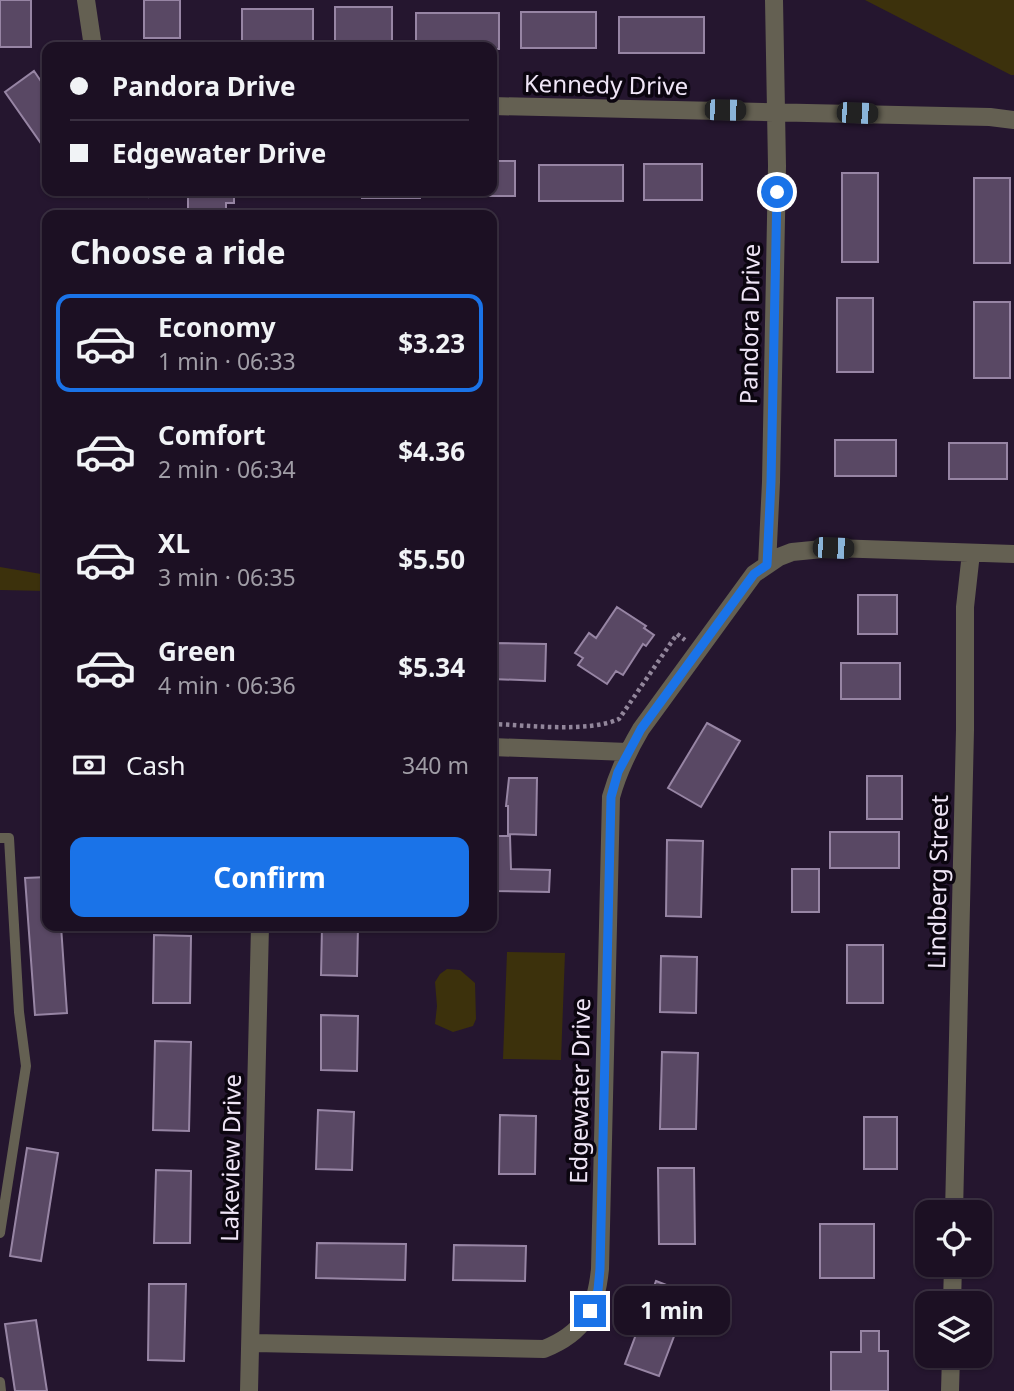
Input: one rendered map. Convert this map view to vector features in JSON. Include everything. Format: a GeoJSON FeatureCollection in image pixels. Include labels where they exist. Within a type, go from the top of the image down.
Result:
{"type":"FeatureCollection","features":[{"type":"Feature","properties":{"kind":"street"},"geometry":{"type":"LineString","coordinates":[[86,0],[92,42]]}},
{"type":"Feature","properties":{"kind":"street","name":"Pandora Drive"},"geometry":{"type":"LineString","coordinates":[[767,565],[771,482],[777,111],[774,0]]}},
{"type":"Feature","properties":{"kind":"street","name":"Kennedy Drive"},"geometry":{"type":"LineString","coordinates":[[497,106],[777,111],[1014,120]]}},
{"type":"Feature","properties":{"kind":"street"},"geometry":{"type":"LineString","coordinates":[[767,565],[792,552],[833,548],[1014,554]]}},
{"type":"Feature","properties":{"kind":"street","name":"Lindberg Street"},"geometry":{"type":"LineString","coordinates":[[954,1200],[965,730],[964,607],[971,553]]}},
{"type":"Feature","properties":{"kind":"street","name":"Edgewater Drive"},"geometry":{"type":"LineString","coordinates":[[251,1343],[544,1349],[559,1343],[583,1324],[598,1290],[600,1269],[611,797],[618,772],[641,729],[754,574],[767,565]]}},
{"type":"Feature","properties":{"kind":"street"},"geometry":{"type":"LineString","coordinates":[[497,747],[628,752]]}},
{"type":"Feature","properties":{"kind":"street","name":"Lakeview Drive"},"geometry":{"type":"LineString","coordinates":[[249,1391],[260,931]]}},
{"type":"Feature","properties":{"kind":"street"},"geometry":{"type":"LineString","coordinates":[[950,1391],[951,1368]]}},
{"type":"Feature","properties":{"kind":"lane"},"geometry":{"type":"LineString","coordinates":[[0,838],[9,838],[19,1012],[26,1066],[0,1233]]}},
{"type":"Feature","properties":{"kind":"lane"},"geometry":{"type":"LineString","coordinates":[[0,1382],[1,1391]]}},
{"type":"Feature","properties":{"kind":"path"},"geometry":{"type":"LineString","coordinates":[[497,724],[606,725],[620,719],[677,634],[699,650]]}},
{"type":"Feature","properties":{"kind":"shaded area"},"geometry":{"type":"Polygon","coordinates":[[[865,0],[1014,0],[1014,75],[1011,75],[865,0]]]}},
{"type":"Feature","properties":{"kind":"shaded area"},"geometry":{"type":"Polygon","coordinates":[[[0,567],[42,574],[42,591],[0,590],[0,567]]]}},
{"type":"Feature","properties":{"kind":"shaded area"},"geometry":{"type":"Polygon","coordinates":[[[507,952],[565,953],[561,1060],[503,1059],[507,952]]]}},
{"type":"Feature","properties":{"kind":"shaded area"},"geometry":{"type":"Polygon","coordinates":[[[447,969],[460,970],[475,983],[476,1019],[473,1026],[453,1032],[435,1024],[435,982],[447,969]]]}},
{"type":"Feature","properties":{"kind":"building"},"geometry":{"type":"Polygon","coordinates":[[[0,0],[31,0],[31,47],[0,47],[0,0]]]}},
{"type":"Feature","properties":{"kind":"building"},"geometry":{"type":"Polygon","coordinates":[[[144,0],[180,0],[180,38],[144,38],[144,0]]]}},
{"type":"Feature","properties":{"kind":"building"},"geometry":{"type":"Polygon","coordinates":[[[335,7],[392,7],[392,42],[335,42],[335,7]]]}},
{"type":"Feature","properties":{"kind":"building"},"geometry":{"type":"Polygon","coordinates":[[[242,9],[313,9],[313,42],[242,42],[242,9]]]}},
{"type":"Feature","properties":{"kind":"building"},"geometry":{"type":"Polygon","coordinates":[[[521,12],[596,12],[596,48],[521,48],[521,12]]]}},
{"type":"Feature","properties":{"kind":"building"},"geometry":{"type":"Polygon","coordinates":[[[416,13],[499,13],[499,49],[497,42],[416,42],[416,13]]]}},
{"type":"Feature","properties":{"kind":"building"},"geometry":{"type":"Polygon","coordinates":[[[619,17],[704,17],[704,53],[619,53],[619,17]]]}},
{"type":"Feature","properties":{"kind":"building"},"geometry":{"type":"Polygon","coordinates":[[[34,71],[42,83],[42,145],[5,92],[34,71]]]}},
{"type":"Feature","properties":{"kind":"building"},"geometry":{"type":"Polygon","coordinates":[[[497,161],[515,161],[515,196],[497,196],[497,161]]]}},
{"type":"Feature","properties":{"kind":"building"},"geometry":{"type":"Polygon","coordinates":[[[644,164],[702,164],[702,200],[644,200],[644,164]]]}},
{"type":"Feature","properties":{"kind":"building"},"geometry":{"type":"Polygon","coordinates":[[[539,165],[623,165],[623,201],[539,201],[539,165]]]}},
{"type":"Feature","properties":{"kind":"building"},"geometry":{"type":"Polygon","coordinates":[[[842,173],[878,173],[878,262],[842,262],[842,173]]]}},
{"type":"Feature","properties":{"kind":"building"},"geometry":{"type":"Polygon","coordinates":[[[974,178],[1010,178],[1010,263],[974,263],[974,178]]]}},
{"type":"Feature","properties":{"kind":"building"},"geometry":{"type":"Polygon","coordinates":[[[188,196],[234,196],[234,203],[226,203],[226,210],[188,210],[188,196]]]}},
{"type":"Feature","properties":{"kind":"building"},"geometry":{"type":"Polygon","coordinates":[[[362,196],[420,196],[420,198],[362,196]]]}},
{"type":"Feature","properties":{"kind":"building"},"geometry":{"type":"Polygon","coordinates":[[[837,298],[873,298],[873,372],[837,372],[837,298]]]}},
{"type":"Feature","properties":{"kind":"building"},"geometry":{"type":"Polygon","coordinates":[[[974,302],[1010,302],[1010,378],[974,378],[974,302]]]}},
{"type":"Feature","properties":{"kind":"building"},"geometry":{"type":"Polygon","coordinates":[[[835,440],[896,440],[896,476],[835,476],[835,440]]]}},
{"type":"Feature","properties":{"kind":"building"},"geometry":{"type":"Polygon","coordinates":[[[949,443],[1007,443],[1007,479],[949,479],[949,443]]]}},
{"type":"Feature","properties":{"kind":"building"},"geometry":{"type":"Polygon","coordinates":[[[858,595],[897,595],[897,634],[858,634],[858,595]]]}},
{"type":"Feature","properties":{"kind":"building"},"geometry":{"type":"Polygon","coordinates":[[[617,607],[646,626],[644,628],[654,635],[646,646],[643,644],[623,675],[616,671],[607,684],[578,665],[583,658],[575,653],[589,633],[596,638],[617,607]]]}},
{"type":"Feature","properties":{"kind":"building"},"geometry":{"type":"Polygon","coordinates":[[[497,643],[546,644],[545,681],[497,679],[497,643]]]}},
{"type":"Feature","properties":{"kind":"building"},"geometry":{"type":"Polygon","coordinates":[[[841,663],[900,663],[900,699],[841,699],[841,663]]]}},
{"type":"Feature","properties":{"kind":"building"},"geometry":{"type":"Polygon","coordinates":[[[707,723],[740,741],[701,807],[668,788],[707,723]]]}},
{"type":"Feature","properties":{"kind":"building"},"geometry":{"type":"Polygon","coordinates":[[[867,776],[902,776],[902,819],[867,819],[867,776]]]}},
{"type":"Feature","properties":{"kind":"building"},"geometry":{"type":"Polygon","coordinates":[[[509,778],[537,778],[536,835],[508,834],[506,806],[509,778]]]}},
{"type":"Feature","properties":{"kind":"building"},"geometry":{"type":"Polygon","coordinates":[[[830,832],[899,832],[899,868],[830,868],[830,832]]]}},
{"type":"Feature","properties":{"kind":"building"},"geometry":{"type":"Polygon","coordinates":[[[497,836],[510,836],[511,869],[550,870],[549,892],[497,891],[497,836]]]}},
{"type":"Feature","properties":{"kind":"building"},"geometry":{"type":"Polygon","coordinates":[[[667,840],[703,841],[701,917],[666,916],[667,840]]]}},
{"type":"Feature","properties":{"kind":"building"},"geometry":{"type":"Polygon","coordinates":[[[792,869],[819,869],[819,912],[792,912],[792,869]]]}},
{"type":"Feature","properties":{"kind":"building"},"geometry":{"type":"Polygon","coordinates":[[[42,877],[42,931],[61,931],[67,1013],[35,1015],[25,878],[42,877]]]}},
{"type":"Feature","properties":{"kind":"building"},"geometry":{"type":"Polygon","coordinates":[[[322,931],[358,931],[357,976],[321,975],[322,931]]]}},
{"type":"Feature","properties":{"kind":"building"},"geometry":{"type":"Polygon","coordinates":[[[154,935],[191,936],[190,1003],[153,1003],[154,935]]]}},
{"type":"Feature","properties":{"kind":"building"},"geometry":{"type":"Polygon","coordinates":[[[847,945],[883,945],[883,1003],[847,1003],[847,945]]]}},
{"type":"Feature","properties":{"kind":"building"},"geometry":{"type":"Polygon","coordinates":[[[661,956],[697,957],[696,1013],[660,1012],[661,956]]]}},
{"type":"Feature","properties":{"kind":"building"},"geometry":{"type":"Polygon","coordinates":[[[321,1015],[358,1016],[357,1071],[321,1070],[321,1015]]]}},
{"type":"Feature","properties":{"kind":"building"},"geometry":{"type":"Polygon","coordinates":[[[155,1041],[191,1042],[189,1131],[153,1130],[155,1041]]]}},
{"type":"Feature","properties":{"kind":"building"},"geometry":{"type":"Polygon","coordinates":[[[662,1052],[698,1053],[696,1129],[660,1129],[662,1052]]]}},
{"type":"Feature","properties":{"kind":"building"},"geometry":{"type":"Polygon","coordinates":[[[318,1110],[354,1112],[352,1170],[316,1169],[318,1110]]]}},
{"type":"Feature","properties":{"kind":"building"},"geometry":{"type":"Polygon","coordinates":[[[500,1115],[536,1116],[535,1174],[499,1174],[500,1115]]]}},
{"type":"Feature","properties":{"kind":"building"},"geometry":{"type":"Polygon","coordinates":[[[864,1117],[897,1117],[897,1169],[864,1169],[864,1117]]]}},
{"type":"Feature","properties":{"kind":"building"},"geometry":{"type":"Polygon","coordinates":[[[27,1148],[58,1153],[41,1261],[10,1256],[27,1148]]]}},
{"type":"Feature","properties":{"kind":"building"},"geometry":{"type":"Polygon","coordinates":[[[658,1168],[694,1168],[695,1244],[659,1244],[658,1168]]]}},
{"type":"Feature","properties":{"kind":"building"},"geometry":{"type":"Polygon","coordinates":[[[156,1170],[191,1171],[190,1243],[154,1243],[156,1170]]]}},
{"type":"Feature","properties":{"kind":"building"},"geometry":{"type":"Polygon","coordinates":[[[820,1224],[874,1224],[874,1278],[820,1278],[820,1224]]]}},
{"type":"Feature","properties":{"kind":"building"},"geometry":{"type":"Polygon","coordinates":[[[317,1243],[406,1244],[405,1280],[316,1278],[317,1243]]]}},
{"type":"Feature","properties":{"kind":"building"},"geometry":{"type":"Polygon","coordinates":[[[454,1245],[526,1246],[525,1281],[453,1280],[454,1245]]]}},
{"type":"Feature","properties":{"kind":"building"},"geometry":{"type":"Polygon","coordinates":[[[656,1281],[690,1294],[659,1376],[625,1364],[656,1281]]]}},
{"type":"Feature","properties":{"kind":"building"},"geometry":{"type":"Polygon","coordinates":[[[149,1284],[186,1284],[184,1361],[148,1360],[149,1284]]]}},
{"type":"Feature","properties":{"kind":"building"},"geometry":{"type":"Polygon","coordinates":[[[36,1320],[47,1391],[15,1391],[5,1324],[36,1320]]]}},
{"type":"Feature","properties":{"kind":"building"},"geometry":{"type":"Polygon","coordinates":[[[861,1331],[879,1331],[879,1351],[888,1351],[888,1391],[831,1391],[831,1352],[861,1352],[861,1331]]]}},
{"type":"Feature","properties":{"kind":"route"},"geometry":{"type":"LineString","coordinates":[[590,1311],[598,1290],[600,1269],[611,797],[618,772],[641,729],[754,574],[767,565],[777,192]]}}]}
